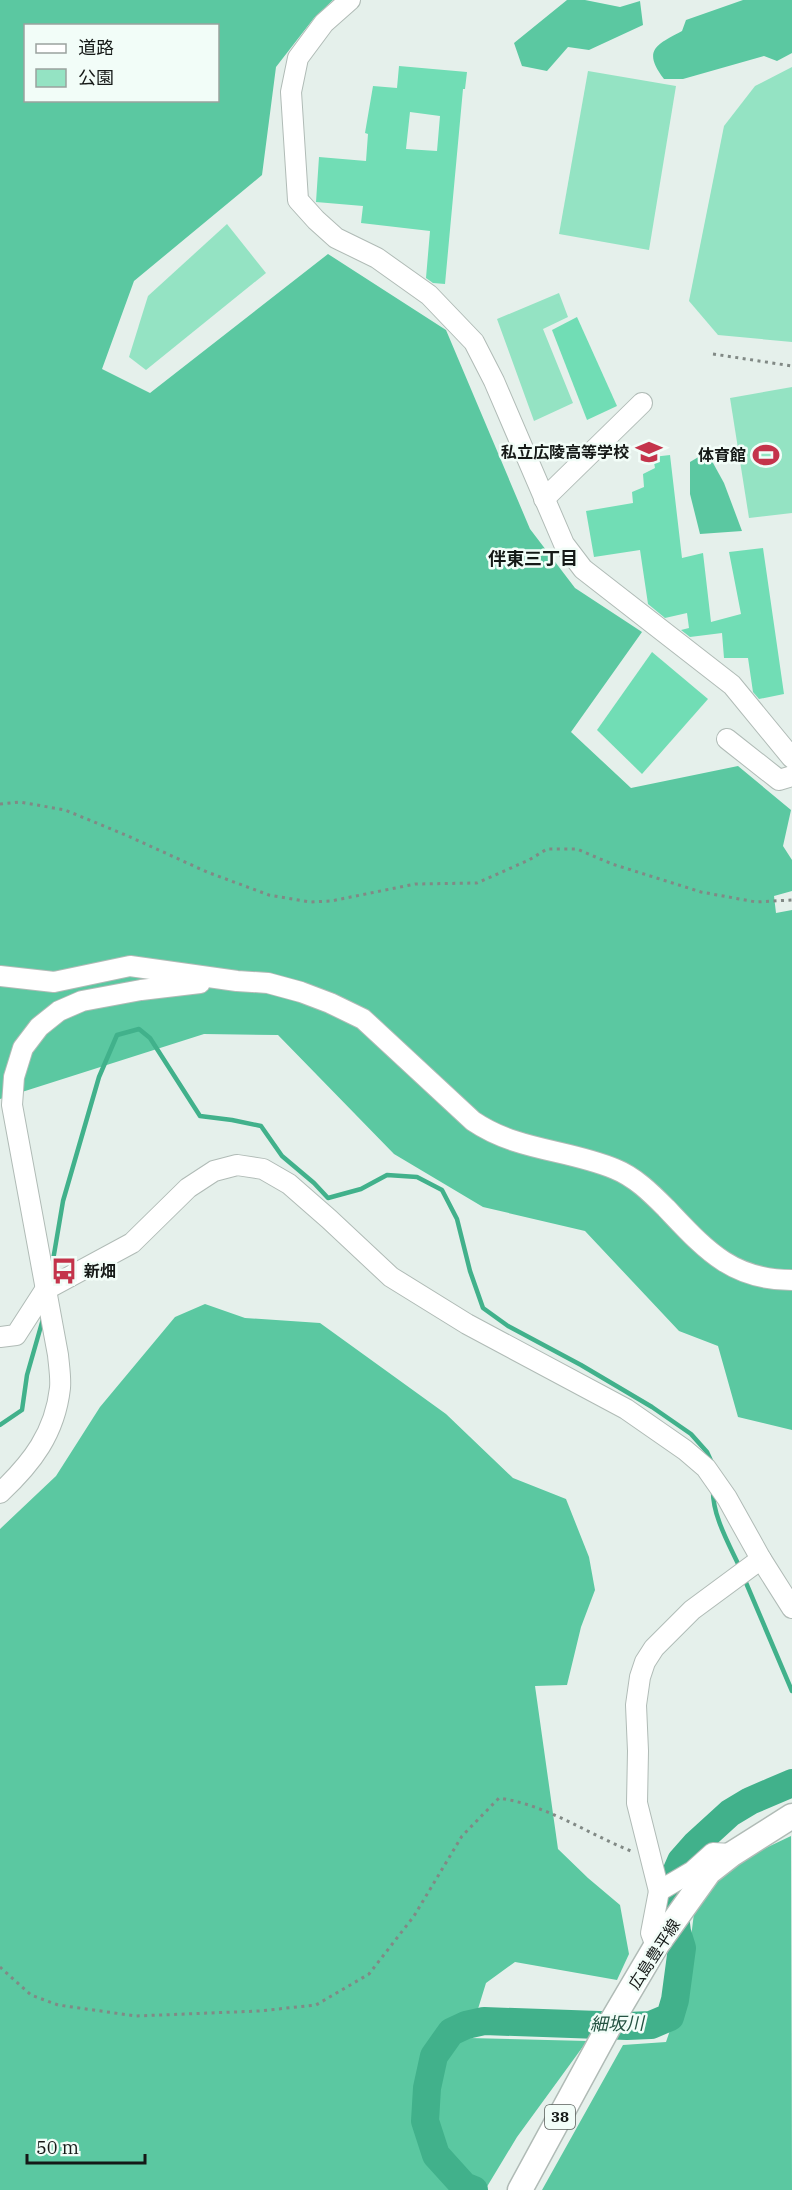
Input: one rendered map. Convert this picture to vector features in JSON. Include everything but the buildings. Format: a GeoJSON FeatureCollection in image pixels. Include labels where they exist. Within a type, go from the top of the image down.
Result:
{"type":"FeatureCollection","features":[{"type":"Feature","properties":{"kind":"main road","name":"広島豊平線"},"geometry":{"type":"LineString","coordinates":[[520,2190],[613,2019],[661,1940],[709,1872],[732,1854],[792,1816]]}},
{"type":"Feature","properties":{"kind":"street"},"geometry":{"type":"LineString","coordinates":[[350,0],[324,23],[298,58],[291,92],[298,200],[336,238],[377,258],[429,295],[474,342],[494,381],[564,544],[583,569],[732,685],[792,758]]}},
{"type":"Feature","properties":{"kind":"street"},"geometry":{"type":"LineString","coordinates":[[544,500],[642,403]]}},
{"type":"Feature","properties":{"kind":"street"},"geometry":{"type":"LineString","coordinates":[[727,739],[779,780],[792,776]]}},
{"type":"Feature","properties":{"kind":"street"},"geometry":{"type":"LineString","coordinates":[[0,976],[54,982],[130,966],[237,981],[268,983],[330,1003],[363,1019],[473,1120],[490,1132],[520,1144],[616,1169],[648,1190],[698,1242],[720,1259],[742,1272],[770,1280],[792,1280]]}},
{"type":"Feature","properties":{"kind":"street"},"geometry":{"type":"LineString","coordinates":[[0,1493],[20,1474],[41,1447],[54,1415],[60,1387],[58,1355],[12,1105],[14,1077],[23,1048],[39,1027],[59,1011],[82,1001],[160,988],[237,981]]}},
{"type":"Feature","properties":{"kind":"street"},"geometry":{"type":"LineString","coordinates":[[0,1337],[16,1335],[45,1290],[132,1243],[188,1188],[214,1171],[237,1165],[263,1169],[289,1184],[391,1277],[467,1323],[626,1409],[685,1450],[706,1468],[727,1498],[792,1608]]}},
{"type":"Feature","properties":{"kind":"street"},"geometry":{"type":"LineString","coordinates":[[661,1940],[651,1933],[658,1891],[637,1803],[636,1705],[640,1677],[645,1662],[654,1648],[692,1610],[761,1559]]}},
{"type":"Feature","properties":{"kind":"street"},"geometry":{"type":"LineString","coordinates":[[658,1891],[693,1871],[712,1853],[732,1854]]}},
{"type":"Feature","properties":{"kind":"path"},"geometry":{"type":"LineString","coordinates":[[713,354],[792,366]]}},
{"type":"Feature","properties":{"kind":"path"},"geometry":{"type":"LineString","coordinates":[[0,804],[20,802],[64,810],[207,872],[269,895],[309,902],[331,901],[415,884],[477,883],[529,860],[547,849],[577,849],[612,864],[701,892],[756,902],[792,900]]}},
{"type":"Feature","properties":{"kind":"path"},"geometry":{"type":"LineString","coordinates":[[0,1967],[31,1995],[58,2005],[136,2016],[259,2011],[316,2005],[369,1974],[414,1916],[462,1836],[499,1798],[518,1800],[551,1812],[632,1852],[648,1848]]}},
{"type":"Feature","properties":{"kind":"green space"},"geometry":{"type":"Polygon","coordinates":[[[0,0],[333,0],[314,18],[276,67],[262,175],[134,281],[102,369],[150,393],[328,254],[446,330],[530,529],[575,588],[642,632],[571,732],[631,788],[738,766],[791,810],[783,846],[792,860],[792,891],[774,896],[776,913],[792,910],[792,1430],[738,1417],[718,1346],[679,1331],[585,1231],[483,1207],[394,1154],[278,1035],[204,1034],[0,1099],[0,0]]]}},
{"type":"Feature","properties":{"kind":"green space"},"geometry":{"type":"Polygon","coordinates":[[[567,0],[585,0],[620,7],[640,1],[643,25],[589,50],[568,47],[547,71],[522,66],[514,43],[567,0]]]}},
{"type":"Feature","properties":{"kind":"green space"},"geometry":{"type":"Polygon","coordinates":[[[743,0],[792,0],[792,53],[777,61],[764,56],[683,79],[664,79],[657,69],[653,55],[659,45],[682,31],[686,20],[743,0]]]}},
{"type":"Feature","properties":{"kind":"green space"},"geometry":{"type":"Polygon","coordinates":[[[792,67],[792,342],[718,335],[689,301],[724,126],[755,86],[792,67]]]}},
{"type":"Feature","properties":{"kind":"green space"},"geometry":{"type":"Polygon","coordinates":[[[588,71],[676,86],[649,250],[559,234],[588,71]]]}},
{"type":"Feature","properties":{"kind":"green space"},"geometry":{"type":"Polygon","coordinates":[[[227,224],[266,273],[146,370],[129,357],[148,296],[227,224]]]}},
{"type":"Feature","properties":{"kind":"green space"},"geometry":{"type":"Polygon","coordinates":[[[559,293],[568,317],[543,329],[573,403],[534,421],[497,319],[559,293]]]}},
{"type":"Feature","properties":{"kind":"green space","name":"体育館"},"geometry":{"type":"Polygon","coordinates":[[[792,387],[792,513],[749,518],[730,398],[792,387]]]}},
{"type":"Feature","properties":{"kind":"green space"},"geometry":{"type":"Polygon","coordinates":[[[707,452],[724,483],[742,531],[700,534],[690,494],[690,462],[707,452]]]}},
{"type":"Feature","properties":{"kind":"green space"},"geometry":{"type":"Polygon","coordinates":[[[205,1304],[245,1318],[320,1323],[446,1414],[513,1478],[566,1499],[589,1557],[595,1590],[581,1627],[567,1685],[535,1686],[558,1849],[620,1905],[629,1954],[617,1980],[515,1962],[486,1983],[469,2038],[587,2041],[517,2137],[485,2190],[0,2190],[0,1529],[56,1476],[100,1407],[175,1317],[205,1304]]]}},
{"type":"Feature","properties":{"kind":"green space"},"geometry":{"type":"Polygon","coordinates":[[[791,1836],[792,2190],[542,2190],[623,2045],[666,2042],[685,1986],[695,1905],[734,1863],[791,1836]]]}},
{"type":"Feature","properties":{"kind":"waterway"},"geometry":{"type":"LineString","coordinates":[[51,1272],[63,1201],[99,1077],[117,1035],[139,1029],[150,1038],[200,1116],[261,1126],[282,1156],[328,1198],[361,1189],[387,1175],[417,1177],[442,1190],[457,1219],[470,1271],[483,1308],[508,1326],[652,1407],[691,1434],[707,1452],[712,1463]]}},
{"type":"Feature","properties":{"kind":"waterway"},"geometry":{"type":"LineString","coordinates":[[0,1425],[22,1410],[27,1375],[43,1319]]}},
{"type":"Feature","properties":{"kind":"waterway"},"geometry":{"type":"LineString","coordinates":[[713,1489],[718,1519],[740,1568]]}},
{"type":"Feature","properties":{"kind":"waterway"},"geometry":{"type":"LineString","coordinates":[[744,1578],[792,1691]]}},
{"type":"Feature","properties":{"kind":"waterway","name":"細坂川"},"geometry":{"type":"LineString","coordinates":[[474,2190],[464,2186],[436,2155],[425,2121],[427,2088],[434,2056],[451,2032],[466,2025],[484,2021],[627,2026],[651,2025],[670,2017],[675,2000],[682,1948],[677,1932],[671,1884],[681,1861],[730,1813],[750,1801],[792,1783]]}},
{"type":"Feature","properties":{"kind":"place","name":"私立広陵高等学校"},"geometry":{"type":"Point","coordinates":[649,452]}},
{"type":"Feature","properties":{"kind":"place","name":"体育館"},"geometry":{"type":"Point","coordinates":[766,455]}},
{"type":"Feature","properties":{"kind":"place","name":"新畑"},"geometry":{"type":"Point","coordinates":[64,1271]}},
{"type":"Feature","properties":{"kind":"district","name":"伴東三丁目"},"geometry":{"type":"Point","coordinates":[533,559]}}]}
